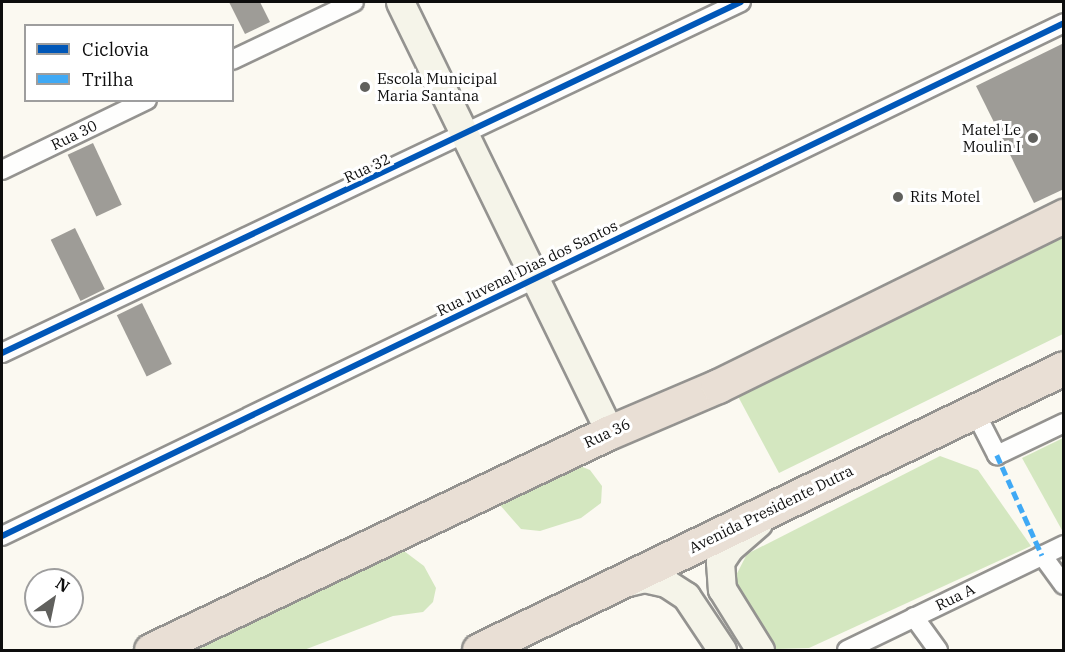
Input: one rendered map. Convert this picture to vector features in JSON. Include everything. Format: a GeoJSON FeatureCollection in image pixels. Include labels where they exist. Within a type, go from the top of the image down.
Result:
{"type":"FeatureCollection","features":[{"type":"Feature","properties":{"kind":"highway","name":"Rua 36"},"geometry":{"type":"LineString","coordinates":[[151,651],[610,432],[718,386],[1064,216]]}},
{"type":"Feature","properties":{"kind":"highway","name":"Avenida Presidente Dutra"},"geometry":{"type":"LineString","coordinates":[[479,651],[1064,368]]}},
{"type":"Feature","properties":{"kind":"main road"},"geometry":{"type":"LineString","coordinates":[[400,2],[610,432]]}},
{"type":"Feature","properties":{"kind":"main road"},"geometry":{"type":"LineString","coordinates":[[760,651],[722,589],[720,562],[730,547],[767,512]]}},
{"type":"Feature","properties":{"kind":"main road"},"geometry":{"type":"LineString","coordinates":[[616,584],[644,578],[666,583],[686,596],[722,651]]}},
{"type":"Feature","properties":{"kind":"street"},"geometry":{"type":"LineString","coordinates":[[234,59],[354,2]]}},
{"type":"Feature","properties":{"kind":"street","name":"Rua 32"},"geometry":{"type":"LineString","coordinates":[[2,353],[741,2]]}},
{"type":"Feature","properties":{"kind":"street","name":"Rua Juvenal Dias dos Santos"},"geometry":{"type":"LineString","coordinates":[[2,536],[1064,23]]}},
{"type":"Feature","properties":{"kind":"street","name":"Rua 30"},"geometry":{"type":"LineString","coordinates":[[2,170],[143,102]]}},
{"type":"Feature","properties":{"kind":"street"},"geometry":{"type":"LineString","coordinates":[[974,410],[997,454],[1064,423]]}},
{"type":"Feature","properties":{"kind":"street","name":"Rua A"},"geometry":{"type":"LineString","coordinates":[[847,651],[1064,545]]}},
{"type":"Feature","properties":{"kind":"street"},"geometry":{"type":"LineString","coordinates":[[1042,555],[1064,585]]}},
{"type":"Feature","properties":{"kind":"street"},"geometry":{"type":"LineString","coordinates":[[914,617],[938,651]]}},
{"type":"Feature","properties":{"kind":"green space"},"geometry":{"type":"Polygon","coordinates":[[[1063,224],[1063,334],[779,473],[733,387],[1063,224]]]}},
{"type":"Feature","properties":{"kind":"green space"},"geometry":{"type":"Polygon","coordinates":[[[1063,438],[1063,532],[1022,458],[1063,438]]]}},
{"type":"Feature","properties":{"kind":"green space"},"geometry":{"type":"Polygon","coordinates":[[[940,456],[978,470],[1031,546],[809,648],[776,649],[729,589],[747,554],[940,456]]]}},
{"type":"Feature","properties":{"kind":"green space"},"geometry":{"type":"Polygon","coordinates":[[[558,457],[590,470],[602,486],[601,503],[581,518],[540,531],[521,529],[500,505],[506,487],[558,457]]]}},
{"type":"Feature","properties":{"kind":"green space"},"geometry":{"type":"Polygon","coordinates":[[[404,551],[424,566],[436,588],[433,602],[423,612],[393,616],[304,650],[162,650],[314,576],[404,551]]]}},
{"type":"Feature","properties":{"kind":"building"},"geometry":{"type":"Polygon","coordinates":[[[229,2],[260,2],[270,22],[245,34],[229,2]]]}},
{"type":"Feature","properties":{"kind":"building","name":"Matel Le Moulin I"},"geometry":{"type":"Polygon","coordinates":[[[1064,43],[1064,189],[1034,203],[976,86],[1064,43]]]}},
{"type":"Feature","properties":{"kind":"building"},"geometry":{"type":"Polygon","coordinates":[[[93,143],[122,205],[96,216],[68,155],[93,143]]]}},
{"type":"Feature","properties":{"kind":"building"},"geometry":{"type":"Polygon","coordinates":[[[75,228],[105,289],[81,301],[51,240],[75,228]]]}},
{"type":"Feature","properties":{"kind":"building"},"geometry":{"type":"Polygon","coordinates":[[[142,303],[172,364],[147,376],[117,315],[142,303]]]}},
{"type":"Feature","properties":{"kind":"marked path"},"geometry":{"type":"LineString","coordinates":[[997,455],[1042,555]]}},
{"type":"Feature","properties":{"kind":"cycle path"},"geometry":{"type":"LineString","coordinates":[[2,353],[741,2]]}},
{"type":"Feature","properties":{"kind":"cycle path"},"geometry":{"type":"LineString","coordinates":[[2,536],[1064,23]]}},
{"type":"Feature","properties":{"kind":"place","name":"Escola Municipal Maria Santana"},"geometry":{"type":"Point","coordinates":[365,87]}},
{"type":"Feature","properties":{"kind":"place","name":"Matel Le Moulin I"},"geometry":{"type":"Point","coordinates":[1033,138]}},
{"type":"Feature","properties":{"kind":"place","name":"Rits Motel"},"geometry":{"type":"Point","coordinates":[898,197]}}]}
